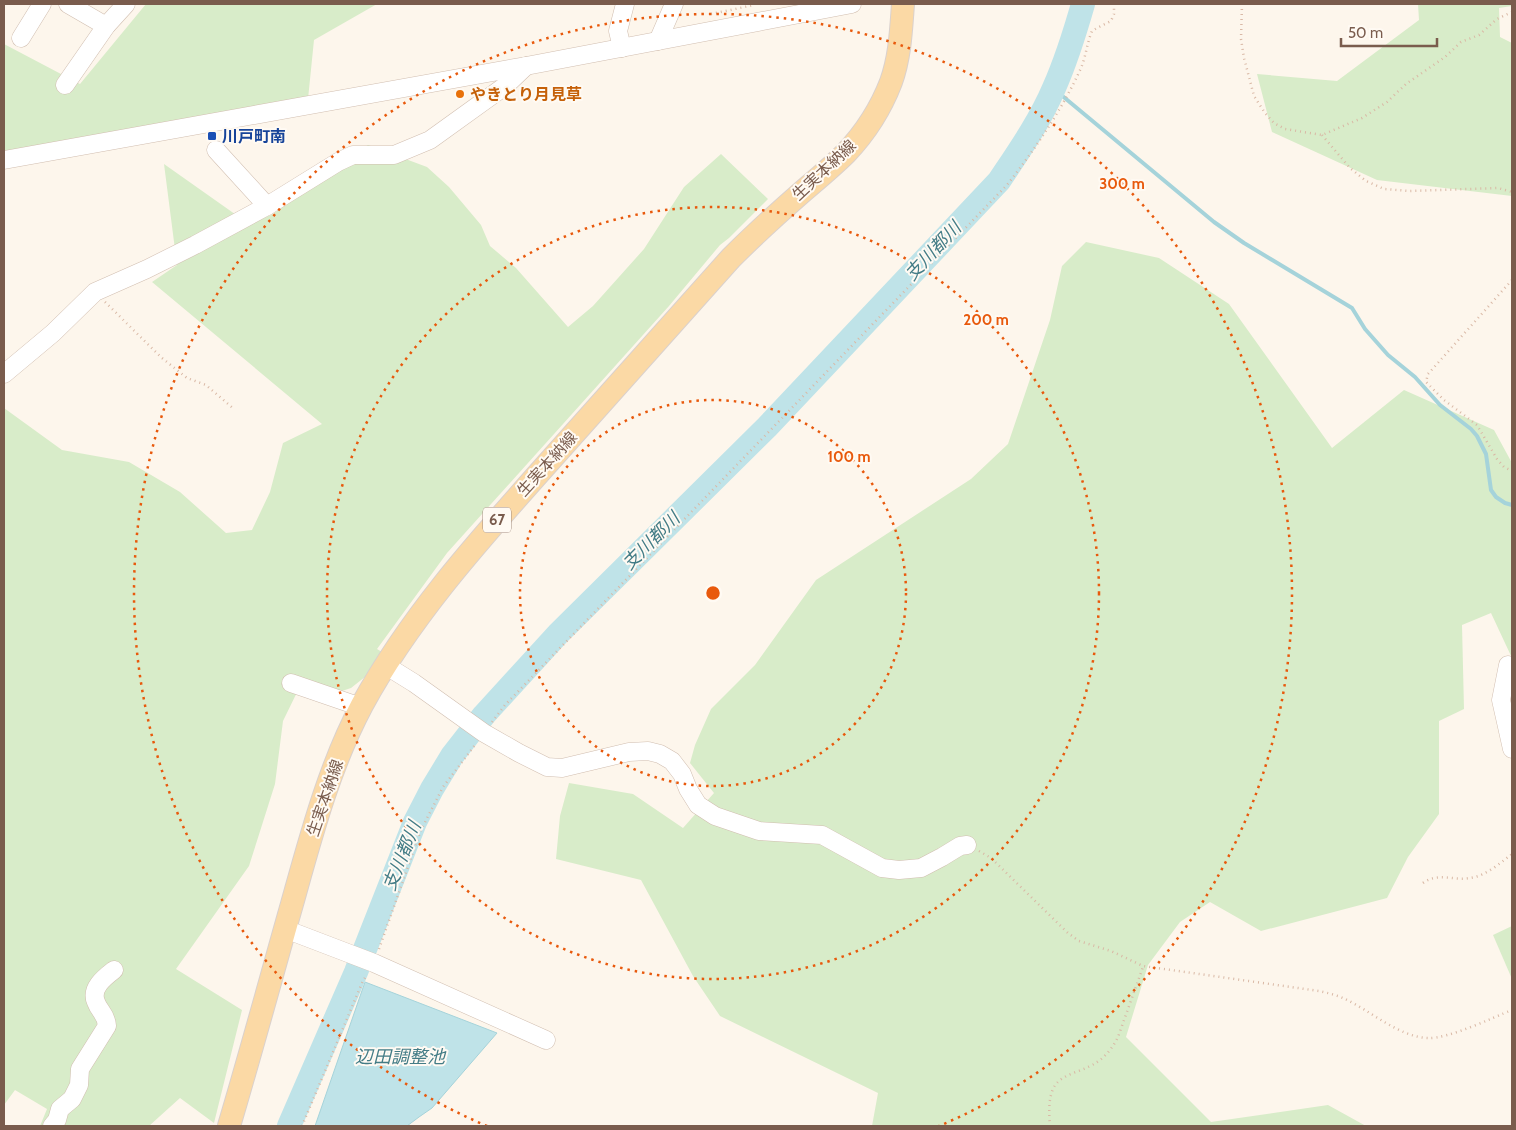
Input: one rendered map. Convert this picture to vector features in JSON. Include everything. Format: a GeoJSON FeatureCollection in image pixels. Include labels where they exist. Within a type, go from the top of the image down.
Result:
{"type":"FeatureCollection","features":[{"type":"Feature","properties":{"kind":"main road","name":"生実本納線"},"geometry":{"type":"LineString","coordinates":[[229,1126],[316,819],[338,756],[385,665],[428,604],[481,539],[731,258],[757,232],[846,153],[868,127],[882,102],[896,64],[901,44],[903,4]]}},
{"type":"Feature","properties":{"kind":"street"},"geometry":{"type":"LineString","coordinates":[[22,38],[42,4]]}},
{"type":"Feature","properties":{"kind":"street"},"geometry":{"type":"LineString","coordinates":[[68,4],[106,26]]}},
{"type":"Feature","properties":{"kind":"street"},"geometry":{"type":"LineString","coordinates":[[65,85],[106,26],[126,4]]}},
{"type":"Feature","properties":{"kind":"street"},"geometry":{"type":"LineString","coordinates":[[622,48],[618,31],[625,4]]}},
{"type":"Feature","properties":{"kind":"street"},"geometry":{"type":"LineString","coordinates":[[658,41],[674,4]]}},
{"type":"Feature","properties":{"kind":"street"},"geometry":{"type":"LineString","coordinates":[[4,160],[526,66],[852,4]]}},
{"type":"Feature","properties":{"kind":"street"},"geometry":{"type":"LineString","coordinates":[[4,374],[53,333],[95,292],[148,269],[196,245],[353,155],[394,155],[430,140],[505,86],[526,66]]}},
{"type":"Feature","properties":{"kind":"street"},"geometry":{"type":"LineString","coordinates":[[216,150],[267,206]]}},
{"type":"Feature","properties":{"kind":"street"},"geometry":{"type":"LineString","coordinates":[[385,665],[414,683],[477,729],[519,753],[547,766],[562,768],[629,752],[648,751],[660,754],[672,761],[682,774],[698,804],[715,816],[759,831],[822,835],[882,868],[899,870],[921,868],[960,846],[967,845]]}},
{"type":"Feature","properties":{"kind":"street"},"geometry":{"type":"LineString","coordinates":[[1508,665],[1500,700],[1512,749]]}},
{"type":"Feature","properties":{"kind":"street"},"geometry":{"type":"LineString","coordinates":[[291,684],[362,707]]}},
{"type":"Feature","properties":{"kind":"street"},"geometry":{"type":"LineString","coordinates":[[285,929],[374,963],[546,1040]]}},
{"type":"Feature","properties":{"kind":"street"},"geometry":{"type":"LineString","coordinates":[[52,1126],[57,1120],[60,1109],[72,1099],[79,1085],[80,1069],[107,1026],[106,1018],[94,995],[102,980],[114,970]]}},
{"type":"Feature","properties":{"kind":"path"},"geometry":{"type":"LineString","coordinates":[[302,1126],[362,983],[374,963],[421,830],[477,729],[505,705],[1007,185],[1031,154],[1070,91],[1082,65],[1092,31],[1111,21],[1114,14],[1114,4]]}},
{"type":"Feature","properties":{"kind":"path"},"geometry":{"type":"LineString","coordinates":[[1242,4],[1241,39],[1254,96],[1274,123],[1285,129],[1322,135],[1362,118],[1386,102],[1406,84],[1446,57],[1461,42],[1479,35],[1497,19],[1512,12]]}},
{"type":"Feature","properties":{"kind":"path"},"geometry":{"type":"LineString","coordinates":[[710,14],[754,5]]}},
{"type":"Feature","properties":{"kind":"path"},"geometry":{"type":"LineString","coordinates":[[1322,135],[1350,168],[1366,181],[1384,188],[1410,191],[1498,188],[1512,192]]}},
{"type":"Feature","properties":{"kind":"path"},"geometry":{"type":"LineString","coordinates":[[1512,280],[1428,374],[1426,382],[1444,400],[1477,425],[1496,460],[1512,471]]}},
{"type":"Feature","properties":{"kind":"path"},"geometry":{"type":"LineString","coordinates":[[95,292],[162,358],[187,378],[206,385],[234,409]]}},
{"type":"Feature","properties":{"kind":"path"},"geometry":{"type":"LineString","coordinates":[[967,845],[974,847],[991,858],[1068,933],[1079,941],[1111,951],[1143,966],[1319,991],[1344,998],[1402,1031],[1430,1038],[1451,1034],[1512,1010]]}},
{"type":"Feature","properties":{"kind":"path"},"geometry":{"type":"LineString","coordinates":[[1423,882],[1435,877],[1471,878],[1488,871],[1512,854]]}},
{"type":"Feature","properties":{"kind":"path"},"geometry":{"type":"LineString","coordinates":[[1050,1126],[1049,1108],[1054,1088],[1066,1076],[1102,1059],[1113,1048],[1143,966]]}},
{"type":"Feature","properties":{"kind":"green space"},"geometry":{"type":"Polygon","coordinates":[[[146,4],[377,4],[314,40],[308,99],[4,156],[4,44],[80,84],[146,4]]]}},
{"type":"Feature","properties":{"kind":"green space"},"geometry":{"type":"Polygon","coordinates":[[[1418,4],[1512,4],[1512,6],[1499,8],[1500,37],[1512,43],[1512,196],[1377,180],[1272,132],[1257,74],[1337,81],[1419,20],[1418,4]]]}},
{"type":"Feature","properties":{"kind":"green space"},"geometry":{"type":"Polygon","coordinates":[[[368,145],[427,167],[449,187],[481,225],[490,246],[516,268],[568,327],[593,306],[644,249],[684,187],[721,154],[768,199],[720,245],[669,306],[447,553],[377,649],[382,652],[370,673],[351,688],[342,691],[303,680],[283,721],[275,784],[249,866],[176,969],[242,1010],[214,1123],[180,1098],[149,1126],[40,1126],[47,1109],[15,1090],[4,1105],[4,408],[62,450],[129,462],[180,492],[226,533],[252,530],[270,492],[283,443],[322,424],[152,282],[177,265],[164,164],[249,224],[273,214],[368,145]]]}},
{"type":"Feature","properties":{"kind":"green space"},"geometry":{"type":"Polygon","coordinates":[[[1086,242],[1159,258],[1229,304],[1332,448],[1404,390],[1494,430],[1512,463],[1512,658],[1491,613],[1462,625],[1464,709],[1439,721],[1439,814],[1408,857],[1387,898],[1261,931],[1210,902],[1180,922],[1148,965],[1126,1037],[1211,1122],[1328,1105],[1366,1126],[872,1126],[878,1093],[720,1016],[693,976],[641,880],[556,859],[560,816],[569,783],[633,794],[683,828],[714,793],[690,763],[695,745],[711,709],[755,665],[816,580],[971,479],[1008,444],[1050,320],[1062,266],[1086,242]]]}},
{"type":"Feature","properties":{"kind":"green space"},"geometry":{"type":"Polygon","coordinates":[[[1512,926],[1512,979],[1493,935],[1512,926]]]}},
{"type":"Feature","properties":{"kind":"water","name":"辺田調整池"},"geometry":{"type":"Polygon","coordinates":[[[365,982],[497,1033],[432,1108],[407,1126],[315,1126],[365,982]]]}},
{"type":"Feature","properties":{"kind":"waterway","name":"支川都川"},"geometry":{"type":"LineString","coordinates":[[289,1126],[356,972],[415,822],[452,756],[484,715],[558,634],[767,427],[999,181],[1029,136],[1048,100],[1066,57],[1083,4]]}},
{"type":"Feature","properties":{"kind":"waterway"},"geometry":{"type":"LineString","coordinates":[[1054,89],[1214,222],[1244,243],[1352,308],[1365,329],[1388,355],[1415,377],[1440,405],[1471,429],[1477,436],[1486,454],[1491,490],[1496,497],[1512,505]]}},
{"type":"Feature","properties":{"kind":"place","name":"やきとり月見草"},"geometry":{"type":"Point","coordinates":[460,94]}},
{"type":"Feature","properties":{"kind":"place","name":"川戸町南"},"geometry":{"type":"Point","coordinates":[212,136]}}]}
